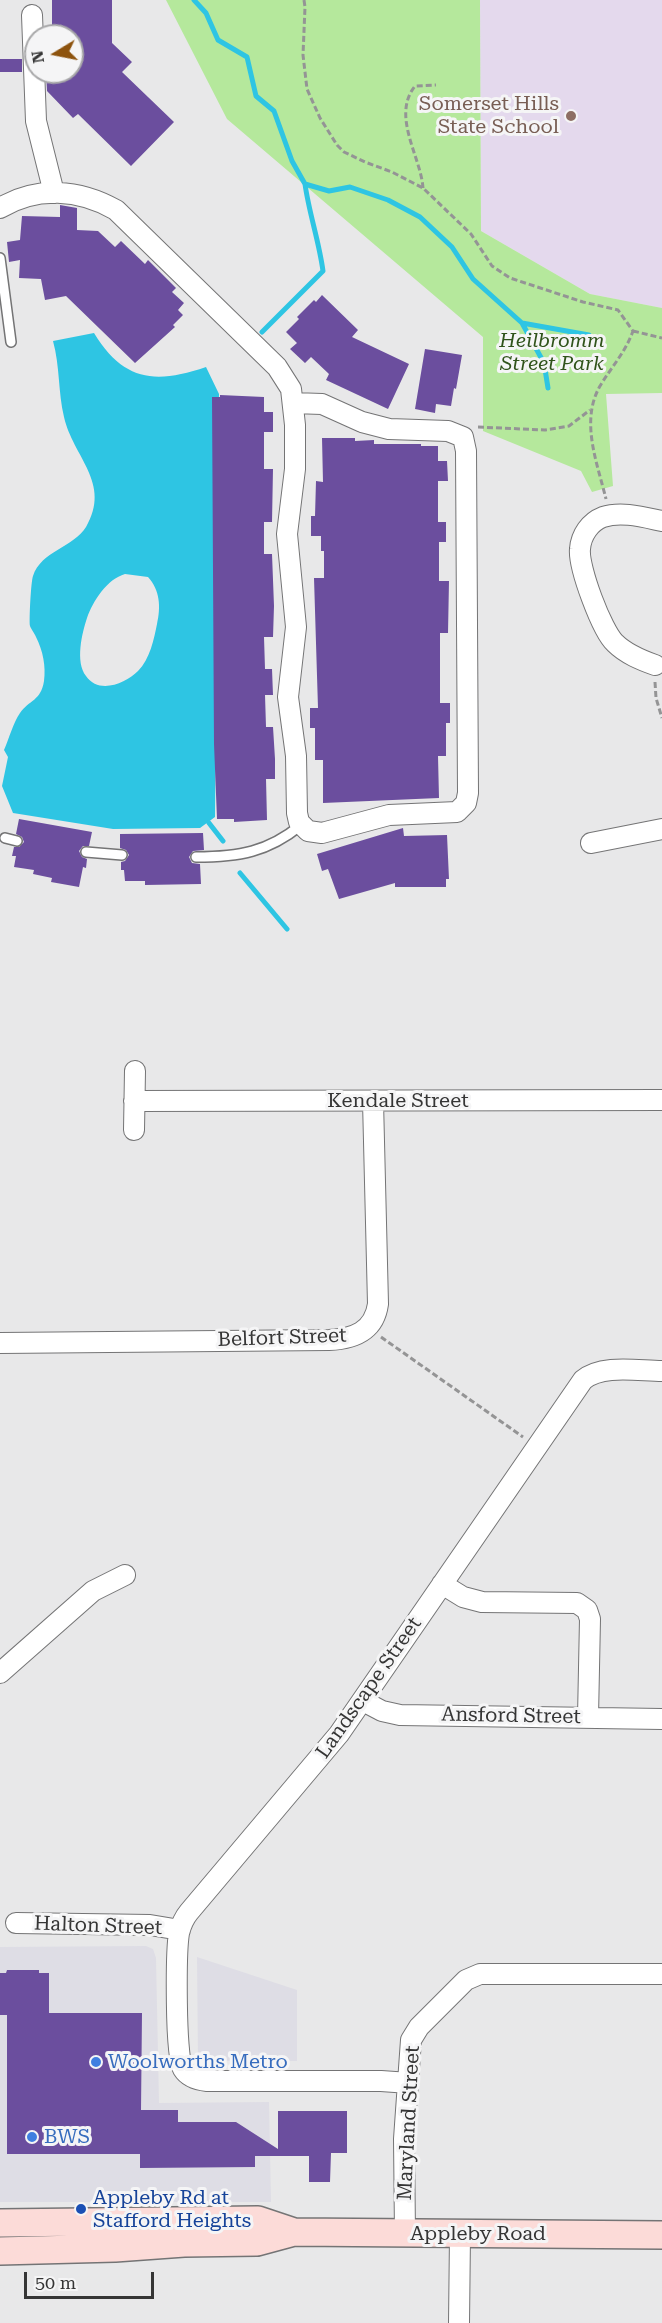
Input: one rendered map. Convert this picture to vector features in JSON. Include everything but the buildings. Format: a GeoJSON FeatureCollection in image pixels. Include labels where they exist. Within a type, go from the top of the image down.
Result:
{"type":"FeatureCollection","features":[{"type":"Feature","properties":{"kind":"main road","name":"Appleby Road"},"geometry":{"type":"LineString","coordinates":[[0,2223],[258,2220],[294,2232]]}},
{"type":"Feature","properties":{"kind":"main road","name":"Appleby Road"},"geometry":{"type":"LineString","coordinates":[[0,2250],[257,2242],[294,2232],[662,2235]]}},
{"type":"Feature","properties":{"kind":"street"},"geometry":{"type":"LineString","coordinates":[[32,15],[36,121],[54,193]]}},
{"type":"Feature","properties":{"kind":"street"},"geometry":{"type":"LineString","coordinates":[[0,208],[29,195],[54,193],[88,197],[116,210],[283,374],[291,389],[295,469],[287,534],[296,627],[288,697],[297,771],[297,813],[301,825],[308,831],[322,833],[389,815],[452,813],[461,810],[466,803],[466,451],[463,438],[453,432],[389,429],[362,422],[322,404],[293,403]]}},
{"type":"Feature","properties":{"kind":"street"},"geometry":{"type":"LineString","coordinates":[[655,665],[624,650],[604,631],[581,566],[580,548],[586,530],[600,518],[609,515],[662,521]]}},
{"type":"Feature","properties":{"kind":"street"},"geometry":{"type":"LineString","coordinates":[[591,843],[662,829]]}},
{"type":"Feature","properties":{"kind":"street"},"geometry":{"type":"LineString","coordinates":[[134,1130],[135,1071]]}},
{"type":"Feature","properties":{"kind":"street","name":"Kendale Street"},"geometry":{"type":"LineString","coordinates":[[134,1101],[662,1100]]}},
{"type":"Feature","properties":{"kind":"street","name":"Belfort Street"},"geometry":{"type":"LineString","coordinates":[[0,1343],[329,1340],[347,1339],[368,1328],[375,1316],[378,1298],[373,1101]]}},
{"type":"Feature","properties":{"kind":"street","name":"Landscape Street"},"geometry":{"type":"LineString","coordinates":[[409,2083],[207,2081],[188,2075],[179,2059],[178,1951],[180,1930],[189,1912],[313,1768],[363,1701],[578,1386],[588,1376],[609,1371],[662,1371]]}},
{"type":"Feature","properties":{"kind":"street"},"geometry":{"type":"LineString","coordinates":[[0,1673],[93,1591],[125,1575]]}},
{"type":"Feature","properties":{"kind":"street"},"geometry":{"type":"LineString","coordinates":[[442,1584],[463,1597],[482,1602],[577,1603],[584,1607],[590,1619],[588,1717]]}},
{"type":"Feature","properties":{"kind":"street","name":"Ansford Street"},"geometry":{"type":"LineString","coordinates":[[363,1701],[382,1711],[400,1715],[662,1719]]}},
{"type":"Feature","properties":{"kind":"street","name":"Halton Street"},"geometry":{"type":"LineString","coordinates":[[16,1923],[150,1925],[180,1930]]}},
{"type":"Feature","properties":{"kind":"street","name":"Maryland Street"},"geometry":{"type":"LineString","coordinates":[[405,2234],[404,2139],[410,2048],[414,2032],[472,1976],[494,1973],[662,1974]]}},
{"type":"Feature","properties":{"kind":"street"},"geometry":{"type":"LineString","coordinates":[[459,2323],[460,2235]]}},
{"type":"Feature","properties":{"kind":"lane"},"geometry":{"type":"LineString","coordinates":[[0,258],[11,342]]}},
{"type":"Feature","properties":{"kind":"lane"},"geometry":{"type":"LineString","coordinates":[[196,857],[236,855],[270,846],[301,825]]}},
{"type":"Feature","properties":{"kind":"lane"},"geometry":{"type":"LineString","coordinates":[[5,838],[17,841]]}},
{"type":"Feature","properties":{"kind":"lane"},"geometry":{"type":"LineString","coordinates":[[86,852],[122,855]]}},
{"type":"Feature","properties":{"kind":"path"},"geometry":{"type":"LineString","coordinates":[[304,0],[303,72],[310,98],[327,130],[344,152],[423,188],[471,234],[492,266],[510,278],[618,310],[633,330],[662,338]]}},
{"type":"Feature","properties":{"kind":"path"},"geometry":{"type":"LineString","coordinates":[[423,188],[423,180],[409,143],[407,103],[415,86],[436,85]]}},
{"type":"Feature","properties":{"kind":"path"},"geometry":{"type":"LineString","coordinates":[[609,515],[591,432],[590,410],[599,388],[626,350],[633,330]]}},
{"type":"Feature","properties":{"kind":"path"},"geometry":{"type":"LineString","coordinates":[[487,428],[545,430],[568,426],[590,410]]}},
{"type":"Feature","properties":{"kind":"path"},"geometry":{"type":"LineString","coordinates":[[655,665],[656,698],[662,718]]}},
{"type":"Feature","properties":{"kind":"path"},"geometry":{"type":"LineString","coordinates":[[368,1328],[537,1447]]}},
{"type":"Feature","properties":{"kind":"shaded area","name":"Somerset Hills State School"},"geometry":{"type":"Polygon","coordinates":[[[480,0],[662,0],[662,308],[590,294],[481,231],[480,0]]]}},
{"type":"Feature","properties":{"kind":"shaded area"},"geometry":{"type":"Polygon","coordinates":[[[146,1946],[153,1949],[156,1958],[159,2103],[269,2102],[271,2202],[0,2202],[0,1947],[146,1946]]]}},
{"type":"Feature","properties":{"kind":"shaded area"},"geometry":{"type":"Polygon","coordinates":[[[197,1957],[297,1990],[297,2061],[198,2061],[197,1957]]]}},
{"type":"Feature","properties":{"kind":"green space","name":"Heilbromm Street Park"},"geometry":{"type":"Polygon","coordinates":[[[166,0],[480,0],[481,231],[590,294],[662,308],[662,393],[606,394],[613,486],[592,492],[581,471],[483,431],[483,337],[227,119],[166,0]]]}},
{"type":"Feature","properties":{"kind":"water"},"geometry":{"type":"Polygon","coordinates":[[[94,333],[117,361],[129,370],[143,375],[172,376],[206,367],[219,394],[215,817],[200,828],[113,829],[13,813],[2,786],[8,757],[4,750],[13,726],[23,709],[40,693],[44,681],[42,653],[30,626],[33,576],[43,561],[81,534],[93,511],[95,497],[88,470],[64,417],[53,341],[94,333]],[[125,574],[118,577],[107,586],[93,605],[87,618],[80,647],[83,670],[91,682],[105,686],[120,683],[138,671],[146,661],[153,642],[159,611],[157,593],[148,577],[125,574]]]}},
{"type":"Feature","properties":{"kind":"waterway"},"geometry":{"type":"LineString","coordinates":[[194,0],[206,13],[218,40],[247,57],[256,96],[274,111],[292,161],[305,184],[329,191],[350,187],[388,200],[420,217],[452,247],[473,279],[522,323],[544,363],[548,388]]}},
{"type":"Feature","properties":{"kind":"waterway"},"geometry":{"type":"LineString","coordinates":[[262,332],[323,271],[305,184]]}},
{"type":"Feature","properties":{"kind":"waterway"},"geometry":{"type":"LineString","coordinates":[[522,323],[589,335]]}},
{"type":"Feature","properties":{"kind":"waterway"},"geometry":{"type":"LineString","coordinates":[[209,823],[223,841]]}},
{"type":"Feature","properties":{"kind":"waterway"},"geometry":{"type":"LineString","coordinates":[[240,873],[287,929]]}},
{"type":"Feature","properties":{"kind":"place","name":"Somerset Hills State School"},"geometry":{"type":"Point","coordinates":[571,116]}},
{"type":"Feature","properties":{"kind":"place","name":"Woolworths Metro"},"geometry":{"type":"Point","coordinates":[96,2062]}},
{"type":"Feature","properties":{"kind":"place","name":"BWS"},"geometry":{"type":"Point","coordinates":[32,2137]}},
{"type":"Feature","properties":{"kind":"place","name":"Appleby Rd at Stafford Heights"},"geometry":{"type":"Point","coordinates":[81,2209]}}]}
